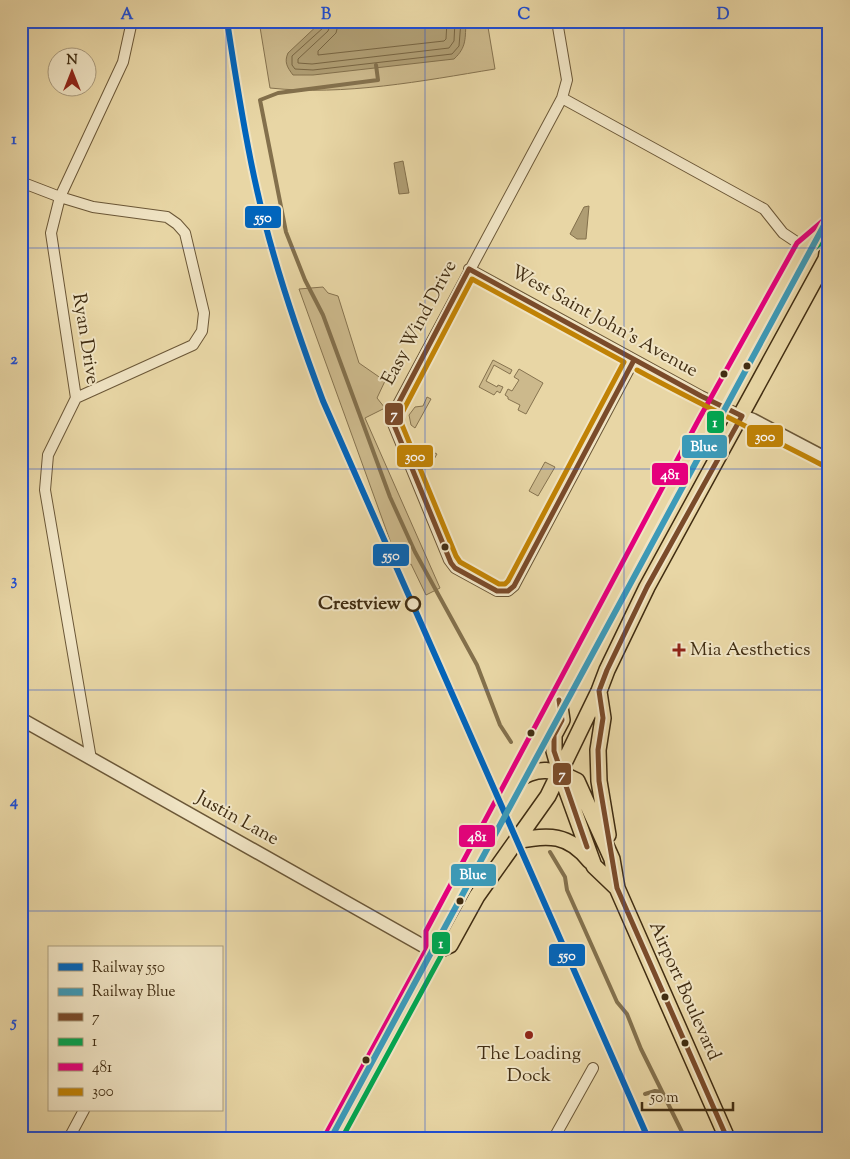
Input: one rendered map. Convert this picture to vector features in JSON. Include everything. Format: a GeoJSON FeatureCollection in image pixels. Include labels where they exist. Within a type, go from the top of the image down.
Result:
{"type":"FeatureCollection","features":[{"type":"Feature","properties":{"kind":"main road"},"geometry":{"type":"LineString","coordinates":[[333,1138],[434,952],[433,935],[717,404],[804,247],[829,226]]}},
{"type":"Feature","properties":{"kind":"main road"},"geometry":{"type":"LineString","coordinates":[[434,952],[450,945],[477,896],[548,796],[647,588],[826,259],[829,242]]}},
{"type":"Feature","properties":{"kind":"main road"},"geometry":{"type":"LineString","coordinates":[[599,692],[602,718],[598,750],[599,781],[612,859]]}},
{"type":"Feature","properties":{"kind":"main road"},"geometry":{"type":"LineString","coordinates":[[559,700],[562,720],[554,735],[554,751],[560,772]]}},
{"type":"Feature","properties":{"kind":"main road"},"geometry":{"type":"LineString","coordinates":[[515,781],[532,771],[560,772]]}},
{"type":"Feature","properties":{"kind":"main road","name":"Airport Boulevard"},"geometry":{"type":"LineString","coordinates":[[560,772],[578,781],[612,859],[616,888],[727,1138]]}},
{"type":"Feature","properties":{"kind":"main road","name":"Airport Boulevard"},"geometry":{"type":"LineString","coordinates":[[560,772],[594,866],[616,888]]}},
{"type":"Feature","properties":{"kind":"main road"},"geometry":{"type":"LineString","coordinates":[[517,841],[544,836],[563,839],[582,850],[594,866]]}},
{"type":"Feature","properties":{"kind":"street","name":"Ryan Drive"},"geometry":{"type":"LineString","coordinates":[[91,759],[45,490],[48,455],[76,398],[51,233],[60,197],[123,62],[132,21]]}},
{"type":"Feature","properties":{"kind":"street","name":"Easy Wind Drive"},"geometry":{"type":"LineString","coordinates":[[557,21],[567,80],[562,98],[469,269],[396,408],[392,420],[449,560],[455,568],[497,591],[508,591],[514,586],[634,360]]}},
{"type":"Feature","properties":{"kind":"street"},"geometry":{"type":"LineString","coordinates":[[562,98],[764,209],[783,233],[804,247]]}},
{"type":"Feature","properties":{"kind":"street"},"geometry":{"type":"LineString","coordinates":[[21,182],[93,207],[157,214],[167,217],[185,232],[204,313],[202,331],[193,345],[76,398]]}},
{"type":"Feature","properties":{"kind":"street","name":"West Saint John's Avenue"},"geometry":{"type":"LineString","coordinates":[[469,269],[634,360],[829,460]]}},
{"type":"Feature","properties":{"kind":"street","name":"Justin Lane"},"geometry":{"type":"LineString","coordinates":[[21,718],[434,952]]}},
{"type":"Feature","properties":{"kind":"street"},"geometry":{"type":"LineString","coordinates":[[554,1138],[593,1068]]}},
{"type":"Feature","properties":{"kind":"street"},"geometry":{"type":"LineString","coordinates":[[69,1138],[83,1112]]}},
{"type":"Feature","properties":{"kind":"shaded area"},"geometry":{"type":"Polygon","coordinates":[[[259,21],[340,21],[465,25],[466,21],[487,21],[495,69],[355,89],[298,90],[270,88],[259,21]]]}},
{"type":"Feature","properties":{"kind":"shaded area"},"geometry":{"type":"Polygon","coordinates":[[[323,287],[328,293],[338,296],[359,363],[385,381],[377,398],[385,408],[365,418],[440,588],[426,595],[411,564],[400,568],[299,289],[323,287]]]}},
{"type":"Feature","properties":{"kind":"shaded area"},"geometry":{"type":"Polygon","coordinates":[[[493,360],[512,370],[510,374],[494,365],[486,381],[497,387],[498,385],[503,387],[500,393],[497,391],[494,395],[479,387],[493,360]]]}},
{"type":"Feature","properties":{"kind":"shaded area"},"geometry":{"type":"Polygon","coordinates":[[[519,369],[543,383],[526,414],[518,410],[520,405],[508,399],[505,395],[508,389],[512,391],[519,380],[514,377],[519,369]]]}},
{"type":"Feature","properties":{"kind":"shaded area"},"geometry":{"type":"Polygon","coordinates":[[[427,397],[431,399],[415,428],[411,425],[409,415],[415,407],[423,406],[427,397]]]}},
{"type":"Feature","properties":{"kind":"shaded area"},"geometry":{"type":"Polygon","coordinates":[[[421,446],[437,454],[429,468],[421,446]]]}},
{"type":"Feature","properties":{"kind":"shaded area"},"geometry":{"type":"Polygon","coordinates":[[[545,462],[555,467],[538,496],[529,491],[545,462]]]}},
{"type":"Feature","properties":{"kind":"water"},"geometry":{"type":"Polygon","coordinates":[[[322,21],[466,21],[463,46],[454,59],[313,75],[293,75],[287,64],[288,53],[322,21]]]}},
{"type":"Feature","properties":{"kind":"water"},"geometry":{"type":"Polygon","coordinates":[[[403,161],[409,193],[399,194],[394,163],[403,161]]]}},
{"type":"Feature","properties":{"kind":"water"},"geometry":{"type":"Polygon","coordinates":[[[589,206],[586,239],[577,239],[570,234],[584,207],[589,206]]]}},
{"type":"Feature","properties":{"kind":"waterway"},"geometry":{"type":"LineString","coordinates":[[376,65],[378,80],[278,93],[260,100],[286,232],[305,280],[323,315],[390,497],[415,552],[477,665],[500,725],[511,742]]}},
{"type":"Feature","properties":{"kind":"waterway"},"geometry":{"type":"LineString","coordinates":[[550,852],[565,877],[567,890],[617,1002],[627,1014],[641,1049],[685,1138]]}},
{"type":"Feature","properties":{"kind":"waterway"},"geometry":{"type":"LineString","coordinates":[[645,1094],[655,1091],[662,1092]]}},
{"type":"Feature","properties":{"kind":"rail line","name":"550"},"geometry":{"type":"LineString","coordinates":[[227,21],[244,127],[263,217],[286,297],[323,401],[648,1138]]}},
{"type":"Feature","properties":{"kind":"rail line","name":"Blue"},"geometry":{"type":"LineString","coordinates":[[331,1138],[829,216]]}},
{"type":"Feature","properties":{"kind":"transit line","name":"481"},"geometry":{"type":"LineString","coordinates":[[326,1134],[426,950],[426,931],[699,419],[797,243],[824,220]]}},
{"type":"Feature","properties":{"kind":"transit line","name":"1"},"geometry":{"type":"LineString","coordinates":[[342,1138],[441,956],[441,937],[713,427],[810,252],[829,236]]}},
{"type":"Feature","properties":{"kind":"transit line","name":"7"},"geometry":{"type":"LineString","coordinates":[[469,269],[396,408],[392,420],[451,563],[455,568],[497,591],[508,591],[514,586],[634,360]]}},
{"type":"Feature","properties":{"kind":"transit line","name":"7"},"geometry":{"type":"LineString","coordinates":[[469,269],[701,396],[742,416]]}},
{"type":"Feature","properties":{"kind":"transit line","name":"300"},"geometry":{"type":"LineString","coordinates":[[472,279],[624,362],[505,584],[499,584],[460,562],[456,556],[400,420],[472,279]]}},
{"type":"Feature","properties":{"kind":"transit line","name":"300"},"geometry":{"type":"LineString","coordinates":[[637,370],[826,467]]}},
{"type":"Feature","properties":{"kind":"transit line","name":"7"},"geometry":{"type":"LineString","coordinates":[[727,1138],[617,888],[599,781],[598,750],[603,718],[599,691],[607,670],[647,587],[742,416]]}},
{"type":"Feature","properties":{"kind":"transit line","name":"7"},"geometry":{"type":"LineString","coordinates":[[559,700],[562,720],[554,735],[554,751],[587,847]]}},
{"type":"Feature","properties":{"kind":"place","name":"Crestview"},"geometry":{"type":"Point","coordinates":[413,604]}},
{"type":"Feature","properties":{"kind":"place","name":"Mia Aesthetics"},"geometry":{"type":"Point","coordinates":[679,650]}},
{"type":"Feature","properties":{"kind":"place","name":"The Loading Dock"},"geometry":{"type":"Point","coordinates":[529,1035]}}]}
